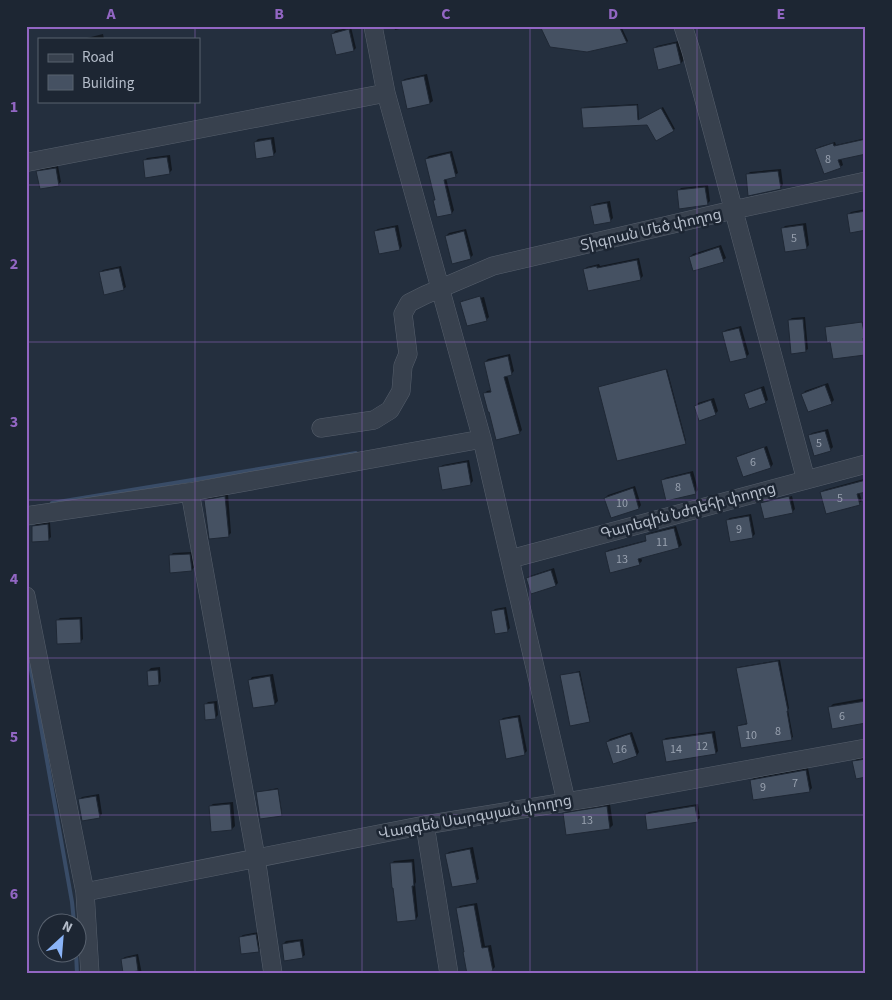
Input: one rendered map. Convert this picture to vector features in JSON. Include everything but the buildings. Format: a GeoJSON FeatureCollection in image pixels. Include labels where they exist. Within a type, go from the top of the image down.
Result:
{"type":"FeatureCollection","features":[{"type":"Feature","properties":{"kind":"street"},"geometry":{"type":"LineString","coordinates":[[373,26],[386,93],[439,290],[482,439],[566,801]]}},
{"type":"Feature","properties":{"kind":"street"},"geometry":{"type":"LineString","coordinates":[[683,26],[806,480]]}},
{"type":"Feature","properties":{"kind":"street"},"geometry":{"type":"LineString","coordinates":[[29,162],[386,93]]}},
{"type":"Feature","properties":{"kind":"street","name":"Տիգրան Մեծ փողոց"},"geometry":{"type":"LineString","coordinates":[[321,428],[374,420],[390,410],[401,391],[403,366],[408,354],[403,314],[409,303],[425,295],[492,266],[866,181]]}},
{"type":"Feature","properties":{"kind":"street"},"geometry":{"type":"LineString","coordinates":[[26,516],[190,492],[482,439]]}},
{"type":"Feature","properties":{"kind":"street","name":"Գարեգին Նժդեհի փողոց"},"geometry":{"type":"LineString","coordinates":[[510,558],[866,464]]}},
{"type":"Feature","properties":{"kind":"street"},"geometry":{"type":"LineString","coordinates":[[190,492],[256,858],[273,974]]}},
{"type":"Feature","properties":{"kind":"street"},"geometry":{"type":"LineString","coordinates":[[26,596],[85,892],[90,974]]}},
{"type":"Feature","properties":{"kind":"street","name":"Վազգեն Սարգսյան փողոց"},"geometry":{"type":"LineString","coordinates":[[85,892],[424,825],[597,797],[866,748]]}},
{"type":"Feature","properties":{"kind":"street"},"geometry":{"type":"LineString","coordinates":[[424,825],[450,974]]}},
{"type":"Feature","properties":{"kind":"waterway"},"geometry":{"type":"LineString","coordinates":[[52,503],[356,453]]}},
{"type":"Feature","properties":{"kind":"waterway"},"geometry":{"type":"LineString","coordinates":[[26,642],[73,912]]}},
{"type":"Feature","properties":{"kind":"waterway"},"geometry":{"type":"LineString","coordinates":[[76,962],[77,974]]}}]}
